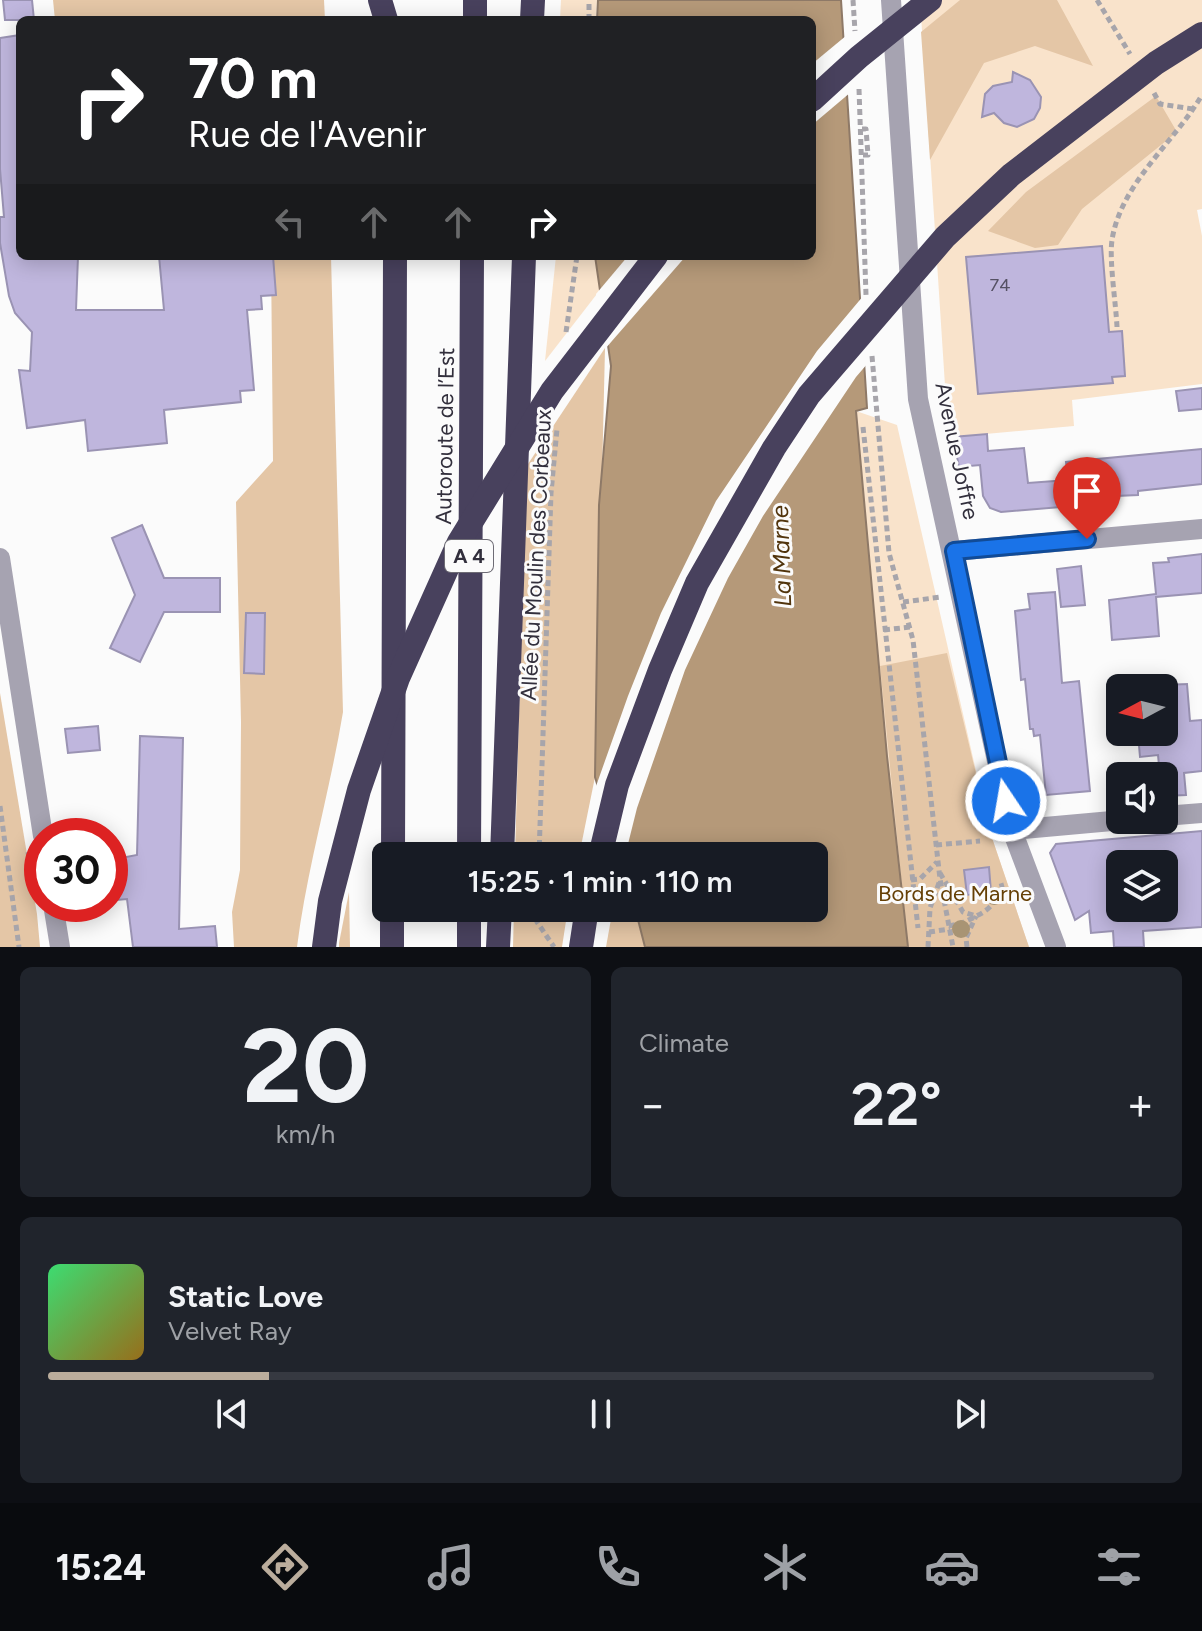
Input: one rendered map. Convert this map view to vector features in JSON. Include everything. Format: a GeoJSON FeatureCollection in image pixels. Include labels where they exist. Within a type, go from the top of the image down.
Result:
{"type":"FeatureCollection","features":[{"type":"Feature","properties":{"kind":"highway"},"geometry":{"type":"LineString","coordinates":[[816,96],[930,0]]}},
{"type":"Feature","properties":{"kind":"highway"},"geometry":{"type":"LineString","coordinates":[[603,842],[617,785],[697,583],[774,448],[809,395],[945,237],[1000,185],[1156,63],[1202,34]]}},
{"type":"Feature","properties":{"kind":"highway"},"geometry":{"type":"LineString","coordinates":[[393,842],[395,260]]}},
{"type":"Feature","properties":{"kind":"highway","name":"Autoroute de l’Est"},"geometry":{"type":"LineString","coordinates":[[469,842],[472,260]]}},
{"type":"Feature","properties":{"kind":"highway"},"geometry":{"type":"LineString","coordinates":[[503,842],[524,260]]}},
{"type":"Feature","properties":{"kind":"highway"},"geometry":{"type":"LineString","coordinates":[[324,947],[330,901],[359,790],[398,678],[459,542],[552,391],[653,260]]}},
{"type":"Feature","properties":{"kind":"highway"},"geometry":{"type":"LineString","coordinates":[[392,922],[392,947]]}},
{"type":"Feature","properties":{"kind":"highway"},"geometry":{"type":"LineString","coordinates":[[469,922],[469,947]]}},
{"type":"Feature","properties":{"kind":"highway"},"geometry":{"type":"LineString","coordinates":[[498,947],[499,922]]}},
{"type":"Feature","properties":{"kind":"highway"},"geometry":{"type":"LineString","coordinates":[[581,947],[585,922]]}},
{"type":"Feature","properties":{"kind":"street","name":"Avenue Joffre"},"geometry":{"type":"LineString","coordinates":[[891,0],[918,399],[954,551],[1012,830],[1056,947]]}},
{"type":"Feature","properties":{"kind":"street"},"geometry":{"type":"LineString","coordinates":[[954,551],[1202,529]]}},
{"type":"Feature","properties":{"kind":"street"},"geometry":{"type":"LineString","coordinates":[[0,558],[40,818]]}},
{"type":"Feature","properties":{"kind":"street"},"geometry":{"type":"LineString","coordinates":[[1178,815],[1202,813]]}},
{"type":"Feature","properties":{"kind":"street"},"geometry":{"type":"LineString","coordinates":[[1012,830],[1106,822]]}},
{"type":"Feature","properties":{"kind":"street"},"geometry":{"type":"LineString","coordinates":[[56,922],[60,947]]}},
{"type":"Feature","properties":{"kind":"path"},"geometry":{"type":"LineString","coordinates":[[1117,327],[1112,241],[1128,194],[1192,114],[1202,95]]}},
{"type":"Feature","properties":{"kind":"path"},"geometry":{"type":"LineString","coordinates":[[861,129],[866,129],[869,140],[868,155],[863,155]]}},
{"type":"Feature","properties":{"kind":"path"},"geometry":{"type":"LineString","coordinates":[[565,337],[576,260]]}},
{"type":"Feature","properties":{"kind":"path","name":"Allée du Moulin des Corbeaux"},"geometry":{"type":"LineString","coordinates":[[539,842],[551,493],[558,415]]}},
{"type":"Feature","properties":{"kind":"path"},"geometry":{"type":"LineString","coordinates":[[863,427],[918,928]]}},
{"type":"Feature","properties":{"kind":"path"},"geometry":{"type":"LineString","coordinates":[[939,597],[903,602],[913,640],[938,861],[953,947]]}},
{"type":"Feature","properties":{"kind":"path"},"geometry":{"type":"LineString","coordinates":[[884,630],[910,627]]}},
{"type":"Feature","properties":{"kind":"path"},"geometry":{"type":"LineString","coordinates":[[0,806],[19,947]]}},
{"type":"Feature","properties":{"kind":"path"},"geometry":{"type":"LineString","coordinates":[[936,845],[980,841]]}},
{"type":"Feature","properties":{"kind":"path"},"geometry":{"type":"LineString","coordinates":[[911,880],[920,879],[938,861]]}},
{"type":"Feature","properties":{"kind":"path"},"geometry":{"type":"LineString","coordinates":[[940,876],[963,912],[976,916]]}},
{"type":"Feature","properties":{"kind":"path"},"geometry":{"type":"LineString","coordinates":[[928,947],[930,908],[940,876]]}},
{"type":"Feature","properties":{"kind":"path"},"geometry":{"type":"LineString","coordinates":[[929,932],[950,930],[984,913],[994,903],[998,895],[997,887],[1004,885]]}},
{"type":"Feature","properties":{"kind":"path"},"geometry":{"type":"LineString","coordinates":[[967,947],[966,938],[976,916]]}},
{"type":"Feature","properties":{"kind":"path"},"geometry":{"type":"LineString","coordinates":[[537,922],[554,947]]}},
{"type":"Feature","properties":{"kind":"path"},"geometry":{"type":"LineString","coordinates":[[950,930],[966,938]]}},
{"type":"Feature","properties":{"kind":"green space"},"geometry":{"type":"Polygon","coordinates":[[[53,0],[324,0],[325,16],[55,16],[53,0]]]}},
{"type":"Feature","properties":{"kind":"green space"},"geometry":{"type":"Polygon","coordinates":[[[561,0],[597,0],[596,16],[560,16],[561,0]]]}},
{"type":"Feature","properties":{"kind":"green space"},"geometry":{"type":"Polygon","coordinates":[[[920,0],[1202,0],[1202,209],[1197,210],[1202,236],[1202,384],[1072,400],[1074,426],[953,437],[946,401],[920,0]]]}},
{"type":"Feature","properties":{"kind":"green space"},"geometry":{"type":"Polygon","coordinates":[[[960,0],[1057,0],[1093,66],[1035,46],[984,63],[930,160],[921,32],[960,0]]]}},
{"type":"Feature","properties":{"kind":"green space"},"geometry":{"type":"Polygon","coordinates":[[[1156,96],[1177,132],[1082,209],[1058,245],[1035,248],[988,231],[1026,192],[1156,96]]]}},
{"type":"Feature","properties":{"kind":"green space"},"geometry":{"type":"Polygon","coordinates":[[[271,260],[331,260],[343,712],[297,947],[234,947],[232,912],[240,870],[241,722],[236,502],[273,461],[271,260]]]}},
{"type":"Feature","properties":{"kind":"green space"},"geometry":{"type":"Polygon","coordinates":[[[556,260],[596,260],[600,290],[545,361],[556,260]]]}},
{"type":"Feature","properties":{"kind":"green space"},"geometry":{"type":"Polygon","coordinates":[[[605,348],[595,777],[582,842],[515,842],[526,467],[605,348]]]}},
{"type":"Feature","properties":{"kind":"green space","name":"Bords de Marne"},"geometry":{"type":"Polygon","coordinates":[[[856,411],[897,425],[990,832],[1029,947],[908,947],[887,756],[856,411]]]}},
{"type":"Feature","properties":{"kind":"green space","name":"Bords de Marne"},"geometry":{"type":"Polygon","coordinates":[[[947,653],[990,832],[1029,947],[908,947],[880,666],[947,653]]]}},
{"type":"Feature","properties":{"kind":"green space"},"geometry":{"type":"Polygon","coordinates":[[[0,693],[24,836],[24,922],[38,922],[40,947],[0,947],[0,693]]]}},
{"type":"Feature","properties":{"kind":"green space"},"geometry":{"type":"Polygon","coordinates":[[[349,892],[350,947],[339,947],[339,943],[349,892]]]}},
{"type":"Feature","properties":{"kind":"green space"},"geometry":{"type":"Polygon","coordinates":[[[514,922],[566,922],[562,947],[513,947],[514,922]]]}},
{"type":"Feature","properties":{"kind":"green space"},"geometry":{"type":"Polygon","coordinates":[[[610,922],[638,922],[645,947],[606,947],[610,922]]]}},
{"type":"Feature","properties":{"kind":"water","name":"La Marne"},"geometry":{"type":"Polygon","coordinates":[[[598,0],[841,0],[867,408],[856,411],[887,756],[908,947],[645,947],[639,922],[828,922],[828,842],[615,842],[595,777],[599,505],[611,366],[596,260],[816,260],[816,16],[597,16],[598,0]]]}},
{"type":"Feature","properties":{"kind":"pier"},"geometry":{"type":"Polygon","coordinates":[[[847,35],[851,92],[816,122],[816,61],[847,35]]]}},
{"type":"Feature","properties":{"kind":"pier"},"geometry":{"type":"Polygon","coordinates":[[[625,260],[683,260],[605,349],[596,294],[625,260]]]}},
{"type":"Feature","properties":{"kind":"pier"},"geometry":{"type":"Polygon","coordinates":[[[864,295],[868,363],[763,516],[728,578],[685,670],[637,808],[628,842],[611,842],[595,789],[661,613],[716,501],[817,351],[864,295]]]}},
{"type":"Feature","properties":{"kind":"building"},"geometry":{"type":"Polygon","coordinates":[[[3,0],[32,0],[34,16],[16,16],[16,20],[5,20],[3,0]]]}},
{"type":"Feature","properties":{"kind":"building"},"geometry":{"type":"Polygon","coordinates":[[[16,36],[16,260],[78,260],[76,310],[164,310],[159,260],[273,260],[276,295],[261,296],[262,309],[247,310],[254,390],[240,391],[241,402],[164,410],[167,443],[88,451],[85,420],[27,428],[19,370],[30,371],[32,332],[15,313],[0,243],[0,217],[4,217],[0,169],[0,38],[16,36]]]}},
{"type":"Feature","properties":{"kind":"building"},"geometry":{"type":"Polygon","coordinates":[[[1013,72],[1030,80],[1041,97],[1034,119],[1017,127],[1004,123],[994,113],[982,117],[985,94],[993,86],[1012,82],[1013,72]]]}},
{"type":"Feature","properties":{"kind":"building"},"geometry":{"type":"Polygon","coordinates":[[[1102,246],[1109,332],[1122,331],[1125,376],[1112,377],[1113,383],[978,394],[966,257],[1102,246]]]}},
{"type":"Feature","properties":{"kind":"building"},"geometry":{"type":"Polygon","coordinates":[[[1202,388],[1202,409],[1179,411],[1176,391],[1202,388]]]}},
{"type":"Feature","properties":{"kind":"building"},"geometry":{"type":"Polygon","coordinates":[[[987,434],[988,451],[1024,448],[1028,483],[1068,480],[1066,462],[1202,449],[1202,484],[1138,491],[1138,495],[1116,496],[1116,501],[1109,503],[1001,512],[990,508],[983,496],[980,465],[959,467],[953,437],[987,434]]]}},
{"type":"Feature","properties":{"kind":"building"},"geometry":{"type":"Polygon","coordinates":[[[142,525],[164,578],[220,578],[220,612],[164,612],[140,662],[110,648],[135,595],[112,538],[142,525]]]}},
{"type":"Feature","properties":{"kind":"building"},"geometry":{"type":"Polygon","coordinates":[[[1202,554],[1202,593],[1156,597],[1159,636],[1112,640],[1109,600],[1156,594],[1153,563],[1202,554]]]}},
{"type":"Feature","properties":{"kind":"building"},"geometry":{"type":"Polygon","coordinates":[[[1081,566],[1085,605],[1061,607],[1057,569],[1081,566]]]}},
{"type":"Feature","properties":{"kind":"building"},"geometry":{"type":"Polygon","coordinates":[[[1055,592],[1062,683],[1079,681],[1090,791],[1046,795],[1040,735],[1034,736],[1033,729],[1030,729],[1025,679],[1021,680],[1015,611],[1030,609],[1028,594],[1055,592]]]}},
{"type":"Feature","properties":{"kind":"building"},"geometry":{"type":"Polygon","coordinates":[[[246,613],[265,613],[264,674],[244,673],[246,613]]]}},
{"type":"Feature","properties":{"kind":"building"},"geometry":{"type":"Polygon","coordinates":[[[1178,684],[1187,684],[1190,721],[1202,720],[1202,771],[1184,773],[1186,795],[1178,795],[1178,762],[1159,762],[1158,755],[1140,757],[1139,746],[1178,746],[1178,684]]]}},
{"type":"Feature","properties":{"kind":"building"},"geometry":{"type":"Polygon","coordinates":[[[98,726],[100,750],[68,753],[65,729],[98,726]]]}},
{"type":"Feature","properties":{"kind":"building"},"geometry":{"type":"Polygon","coordinates":[[[140,736],[183,738],[179,929],[215,926],[217,947],[133,947],[128,907],[128,857],[137,855],[140,736]]]}},
{"type":"Feature","properties":{"kind":"building"},"geometry":{"type":"Polygon","coordinates":[[[1202,831],[1202,927],[1143,931],[1144,947],[1114,947],[1113,931],[1091,933],[1089,911],[1075,920],[1050,853],[1056,844],[1202,831]]]}},
{"type":"Feature","properties":{"kind":"building"},"geometry":{"type":"Polygon","coordinates":[[[989,867],[991,892],[967,895],[964,870],[989,867]]]}},
{"type":"Feature","properties":{"kind":"route"},"geometry":{"type":"LineString","coordinates":[[1006,801],[954,551],[1087,539]]}}]}
